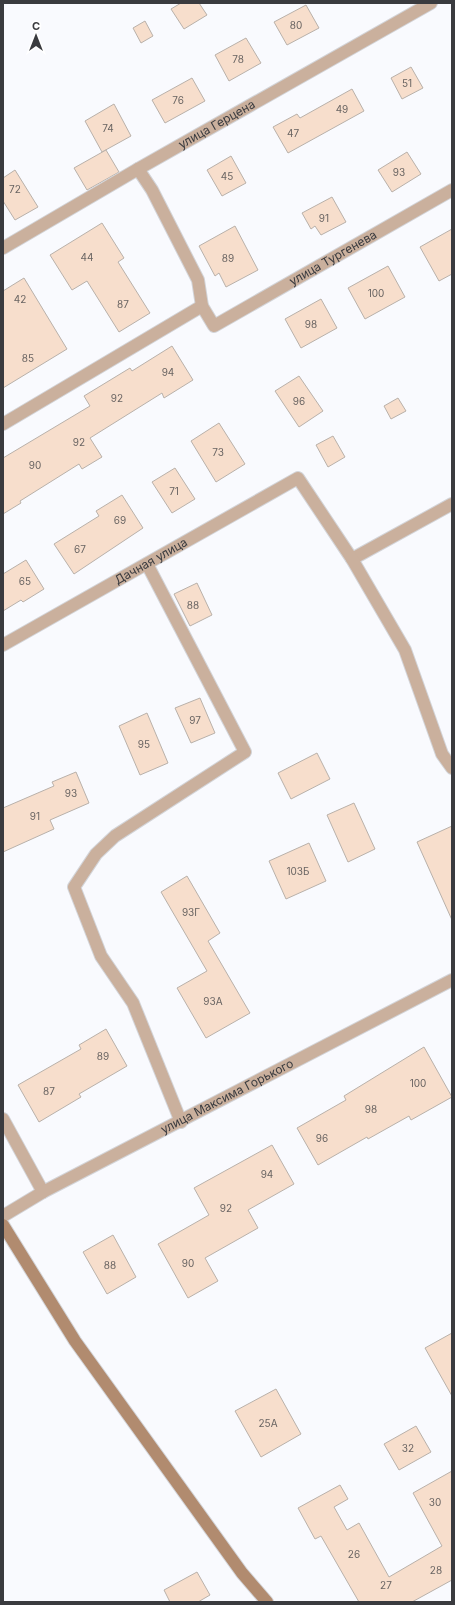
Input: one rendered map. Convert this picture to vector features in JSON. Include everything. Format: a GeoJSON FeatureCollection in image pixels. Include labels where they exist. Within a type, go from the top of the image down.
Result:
{"type":"FeatureCollection","features":[{"type":"Feature","properties":{"kind":"street","name":"улица Герцена"},"geometry":{"type":"LineString","coordinates":[[3,248],[138,169],[431,3]]}},
{"type":"Feature","properties":{"kind":"street"},"geometry":{"type":"LineString","coordinates":[[3,424],[202,306],[198,280],[152,190],[138,169]]}},
{"type":"Feature","properties":{"kind":"street","name":"улица Тургенева"},"geometry":{"type":"LineString","coordinates":[[202,306],[214,326],[452,190]]}},
{"type":"Feature","properties":{"kind":"street","name":"Дачная улица"},"geometry":{"type":"LineString","coordinates":[[3,645],[298,478],[352,559]]}},
{"type":"Feature","properties":{"kind":"street"},"geometry":{"type":"LineString","coordinates":[[452,504],[352,559],[405,650],[442,754],[452,768]]}},
{"type":"Feature","properties":{"kind":"street"},"geometry":{"type":"LineString","coordinates":[[147,564],[245,752],[115,836],[96,854],[74,887],[101,956],[133,1003],[181,1122]]}},
{"type":"Feature","properties":{"kind":"street","name":"улица Максима Горького"},"geometry":{"type":"LineString","coordinates":[[3,1216],[43,1192],[181,1122],[452,980]]}},
{"type":"Feature","properties":{"kind":"street"},"geometry":{"type":"LineString","coordinates":[[3,1119],[43,1192]]}},
{"type":"Feature","properties":{"kind":"street"},"geometry":{"type":"LineString","coordinates":[[3,1225],[75,1341],[242,1574],[267,1602]]}},
{"type":"Feature","properties":{"kind":"building"},"geometry":{"type":"Polygon","coordinates":[[[181,3],[199,3],[207,15],[184,29],[171,9],[181,3]]]}},
{"type":"Feature","properties":{"kind":"building"},"geometry":{"type":"Polygon","coordinates":[[[306,5],[319,28],[287,45],[274,22],[306,5]]]}},
{"type":"Feature","properties":{"kind":"building"},"geometry":{"type":"Polygon","coordinates":[[[145,21],[153,36],[141,43],[133,28],[145,21]]]}},
{"type":"Feature","properties":{"kind":"building"},"geometry":{"type":"Polygon","coordinates":[[[246,38],[261,63],[229,81],[215,55],[246,38]]]}},
{"type":"Feature","properties":{"kind":"building"},"geometry":{"type":"Polygon","coordinates":[[[411,67],[423,88],[402,99],[391,78],[411,67]]]}},
{"type":"Feature","properties":{"kind":"building"},"geometry":{"type":"Polygon","coordinates":[[[192,78],[205,101],[165,123],[152,100],[192,78]]]}},
{"type":"Feature","properties":{"kind":"building"},"geometry":{"type":"Polygon","coordinates":[[[352,89],[364,111],[288,153],[273,127],[297,114],[300,118],[352,89]]]}},
{"type":"Feature","properties":{"kind":"building"},"geometry":{"type":"Polygon","coordinates":[[[114,104],[131,136],[102,152],[85,121],[114,104]]]}},
{"type":"Feature","properties":{"kind":"building"},"geometry":{"type":"Polygon","coordinates":[[[106,150],[119,172],[87,190],[74,168],[106,150]]]}},
{"type":"Feature","properties":{"kind":"building"},"geometry":{"type":"Polygon","coordinates":[[[407,152],[421,174],[392,192],[378,170],[407,152]]]}},
{"type":"Feature","properties":{"kind":"building"},"geometry":{"type":"Polygon","coordinates":[[[231,156],[246,183],[222,196],[207,170],[231,156]]]}},
{"type":"Feature","properties":{"kind":"building"},"geometry":{"type":"Polygon","coordinates":[[[15,170],[38,207],[15,220],[3,201],[3,178],[15,170]]]}},
{"type":"Feature","properties":{"kind":"building"},"geometry":{"type":"Polygon","coordinates":[[[332,197],[346,222],[321,235],[315,226],[311,229],[302,213],[332,197]]]}},
{"type":"Feature","properties":{"kind":"building"},"geometry":{"type":"Polygon","coordinates":[[[102,223],[124,258],[118,262],[150,313],[119,332],[87,281],[72,290],[50,255],[102,223]]]}},
{"type":"Feature","properties":{"kind":"building"},"geometry":{"type":"Polygon","coordinates":[[[235,226],[258,270],[226,287],[219,273],[215,276],[199,246],[235,226]]]}},
{"type":"Feature","properties":{"kind":"building"},"geometry":{"type":"Polygon","coordinates":[[[452,229],[452,274],[439,281],[420,247],[452,229]]]}},
{"type":"Feature","properties":{"kind":"building"},"geometry":{"type":"Polygon","coordinates":[[[388,266],[405,297],[365,319],[348,288],[388,266]]]}},
{"type":"Feature","properties":{"kind":"building"},"geometry":{"type":"Polygon","coordinates":[[[24,278],[67,349],[3,388],[3,291],[24,278]]]}},
{"type":"Feature","properties":{"kind":"building"},"geometry":{"type":"Polygon","coordinates":[[[321,299],[337,328],[301,348],[285,319],[321,299]]]}},
{"type":"Feature","properties":{"kind":"building"},"geometry":{"type":"Polygon","coordinates":[[[172,346],[193,380],[164,398],[162,393],[90,438],[102,457],[82,469],[79,464],[20,501],[21,503],[3,514],[3,458],[90,406],[84,396],[130,368],[132,371],[172,346]]]}},
{"type":"Feature","properties":{"kind":"building"},"geometry":{"type":"Polygon","coordinates":[[[299,376],[323,411],[299,427],[275,391],[299,376]]]}},
{"type":"Feature","properties":{"kind":"building"},"geometry":{"type":"Polygon","coordinates":[[[398,398],[406,411],[391,419],[384,406],[398,398]]]}},
{"type":"Feature","properties":{"kind":"building"},"geometry":{"type":"Polygon","coordinates":[[[219,423],[245,464],[216,482],[191,441],[219,423]]]}},
{"type":"Feature","properties":{"kind":"building"},"geometry":{"type":"Polygon","coordinates":[[[333,436],[345,457],[328,467],[316,445],[333,436]]]}},
{"type":"Feature","properties":{"kind":"building"},"geometry":{"type":"Polygon","coordinates":[[[175,468],[195,499],[172,513],[152,482],[175,468]]]}},
{"type":"Feature","properties":{"kind":"building"},"geometry":{"type":"Polygon","coordinates":[[[122,495],[143,528],[74,574],[54,544],[99,516],[96,511],[122,495]]]}},
{"type":"Feature","properties":{"kind":"building"},"geometry":{"type":"Polygon","coordinates":[[[26,560],[44,589],[23,602],[21,600],[3,611],[3,574],[26,560]]]}},
{"type":"Feature","properties":{"kind":"building"},"geometry":{"type":"Polygon","coordinates":[[[197,583],[212,615],[190,626],[174,594],[197,583]]]}},
{"type":"Feature","properties":{"kind":"building"},"geometry":{"type":"Polygon","coordinates":[[[200,698],[215,733],[191,743],[175,708],[200,698]]]}},
{"type":"Feature","properties":{"kind":"building"},"geometry":{"type":"Polygon","coordinates":[[[147,713],[168,763],[140,775],[119,726],[147,713]]]}},
{"type":"Feature","properties":{"kind":"building"},"geometry":{"type":"Polygon","coordinates":[[[317,753],[330,779],[291,799],[278,773],[317,753]]]}},
{"type":"Feature","properties":{"kind":"building"},"geometry":{"type":"Polygon","coordinates":[[[76,772],[89,803],[50,820],[54,829],[3,852],[3,808],[54,786],[52,782],[76,772]]]}},
{"type":"Feature","properties":{"kind":"building"},"geometry":{"type":"Polygon","coordinates":[[[354,803],[375,849],[348,862],[327,815],[354,803]]]}},
{"type":"Feature","properties":{"kind":"building"},"geometry":{"type":"Polygon","coordinates":[[[452,826],[452,920],[417,842],[452,826]]]}},
{"type":"Feature","properties":{"kind":"building"},"geometry":{"type":"Polygon","coordinates":[[[309,843],[326,881],[286,899],[269,861],[309,843]]]}},
{"type":"Feature","properties":{"kind":"building"},"geometry":{"type":"Polygon","coordinates":[[[187,876],[220,933],[208,941],[250,1013],[206,1038],[177,988],[207,971],[161,892],[187,876]]]}},
{"type":"Feature","properties":{"kind":"building"},"geometry":{"type":"Polygon","coordinates":[[[106,1029],[127,1066],[79,1094],[81,1097],[39,1122],[18,1085],[81,1049],[79,1045],[106,1029]]]}},
{"type":"Feature","properties":{"kind":"building"},"geometry":{"type":"Polygon","coordinates":[[[424,1047],[452,1097],[411,1120],[409,1116],[368,1139],[367,1137],[318,1165],[297,1128],[346,1100],[344,1096],[424,1047]]]}},
{"type":"Feature","properties":{"kind":"building"},"geometry":{"type":"Polygon","coordinates":[[[272,1145],[294,1184],[248,1210],[258,1228],[205,1258],[218,1281],[188,1298],[158,1244],[209,1215],[194,1188],[272,1145]]]}},
{"type":"Feature","properties":{"kind":"building"},"geometry":{"type":"Polygon","coordinates":[[[113,1235],[136,1277],[107,1294],[83,1252],[113,1235]]]}},
{"type":"Feature","properties":{"kind":"building"},"geometry":{"type":"Polygon","coordinates":[[[452,1333],[452,1396],[425,1348],[452,1333]]]}},
{"type":"Feature","properties":{"kind":"building"},"geometry":{"type":"Polygon","coordinates":[[[276,1389],[301,1434],[261,1457],[235,1411],[276,1389]]]}},
{"type":"Feature","properties":{"kind":"building"},"geometry":{"type":"Polygon","coordinates":[[[416,1426],[431,1452],[399,1470],[384,1444],[416,1426]]]}},
{"type":"Feature","properties":{"kind":"building"},"geometry":{"type":"Polygon","coordinates":[[[452,1471],[452,1580],[412,1602],[359,1602],[321,1536],[315,1539],[298,1508],[340,1485],[348,1499],[334,1507],[347,1530],[359,1523],[389,1577],[442,1546],[413,1493],[452,1471]]]}},
{"type":"Feature","properties":{"kind":"building"},"geometry":{"type":"Polygon","coordinates":[[[197,1572],[210,1595],[198,1602],[170,1602],[164,1590],[197,1572]]]}}]}
